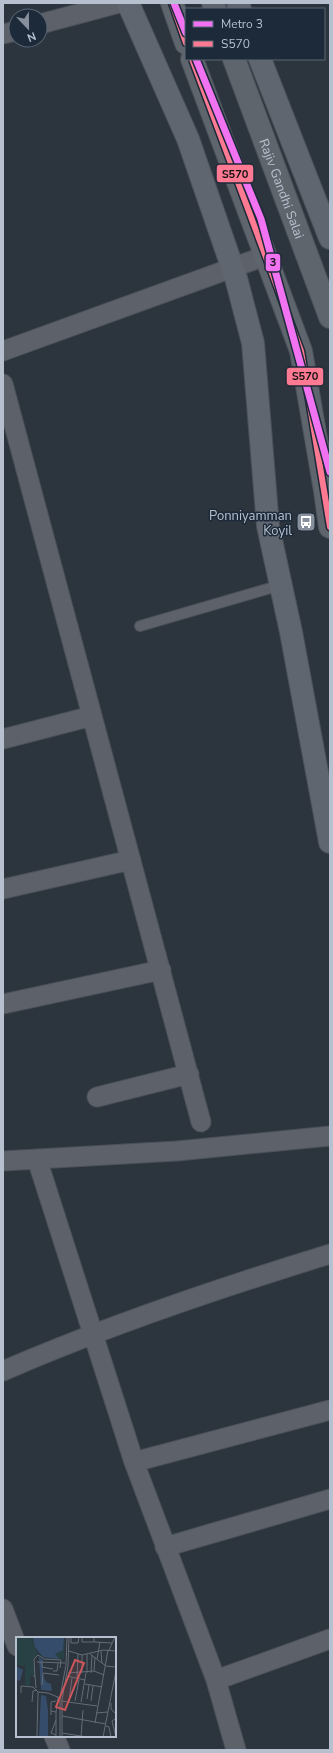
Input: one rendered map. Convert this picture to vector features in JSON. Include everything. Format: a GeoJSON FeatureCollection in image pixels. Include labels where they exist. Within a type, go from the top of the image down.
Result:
{"type":"FeatureCollection","features":[{"type":"Feature","properties":{"kind":"main road"},"geometry":{"type":"LineString","coordinates":[[172,3],[185,40]]}},
{"type":"Feature","properties":{"kind":"main road"},"geometry":{"type":"LineString","coordinates":[[192,60],[301,351],[330,527]]}},
{"type":"Feature","properties":{"kind":"main road","name":"Rajiv Gandhi Salai"},"geometry":{"type":"LineString","coordinates":[[234,60],[330,317]]}},
{"type":"Feature","properties":{"kind":"street"},"geometry":{"type":"LineString","coordinates":[[48,22],[119,3]]}},
{"type":"Feature","properties":{"kind":"street"},"geometry":{"type":"LineString","coordinates":[[128,3],[188,139],[232,267],[253,343],[268,526],[281,585],[330,842]]}},
{"type":"Feature","properties":{"kind":"street"},"geometry":{"type":"LineString","coordinates":[[260,60],[330,238]]}},
{"type":"Feature","properties":{"kind":"street"},"geometry":{"type":"LineString","coordinates":[[3,351],[265,256]]}},
{"type":"Feature","properties":{"kind":"street"},"geometry":{"type":"LineString","coordinates":[[3,384],[201,1122]]}},
{"type":"Feature","properties":{"kind":"street"},"geometry":{"type":"LineString","coordinates":[[3,739],[92,716]]}},
{"type":"Feature","properties":{"kind":"street"},"geometry":{"type":"LineString","coordinates":[[3,888],[131,860]]}},
{"type":"Feature","properties":{"kind":"street"},"geometry":{"type":"LineString","coordinates":[[3,1004],[161,970]]}},
{"type":"Feature","properties":{"kind":"street"},"geometry":{"type":"LineString","coordinates":[[97,1097],[189,1074]]}},
{"type":"Feature","properties":{"kind":"street"},"geometry":{"type":"LineString","coordinates":[[3,1161],[177,1151],[330,1136]]}},
{"type":"Feature","properties":{"kind":"street"},"geometry":{"type":"LineString","coordinates":[[37,1159],[92,1335],[134,1462],[216,1680],[236,1750]]}},
{"type":"Feature","properties":{"kind":"street"},"geometry":{"type":"LineString","coordinates":[[3,1371],[65,1344],[238,1282],[330,1254]]}},
{"type":"Feature","properties":{"kind":"street"},"geometry":{"type":"LineString","coordinates":[[134,1462],[330,1410]]}},
{"type":"Feature","properties":{"kind":"street"},"geometry":{"type":"LineString","coordinates":[[165,1547],[330,1498]]}},
{"type":"Feature","properties":{"kind":"street"},"geometry":{"type":"LineString","coordinates":[[3,1609],[16,1643]]}},
{"type":"Feature","properties":{"kind":"street"},"geometry":{"type":"LineString","coordinates":[[216,1680],[330,1639]]}},
{"type":"Feature","properties":{"kind":"street"},"geometry":{"type":"LineString","coordinates":[[54,1737],[60,1750]]}},
{"type":"Feature","properties":{"kind":"lane"},"geometry":{"type":"LineString","coordinates":[[140,626],[281,585]]}},
{"type":"Feature","properties":{"kind":"metro line","name":"3"},"geometry":{"type":"LineString","coordinates":[[174,3],[185,30]]}},
{"type":"Feature","properties":{"kind":"metro line","name":"3"},"geometry":{"type":"LineString","coordinates":[[196,60],[261,219],[330,472]]}},
{"type":"Feature","properties":{"kind":"transit line","name":"S570"},"geometry":{"type":"LineString","coordinates":[[172,3],[185,40]]}},
{"type":"Feature","properties":{"kind":"transit line","name":"S570"},"geometry":{"type":"LineString","coordinates":[[192,60],[301,351],[330,527]]}},
{"type":"Feature","properties":{"kind":"place","name":"Ponniyamman Koyil"},"geometry":{"type":"Point","coordinates":[306,522]}}]}
